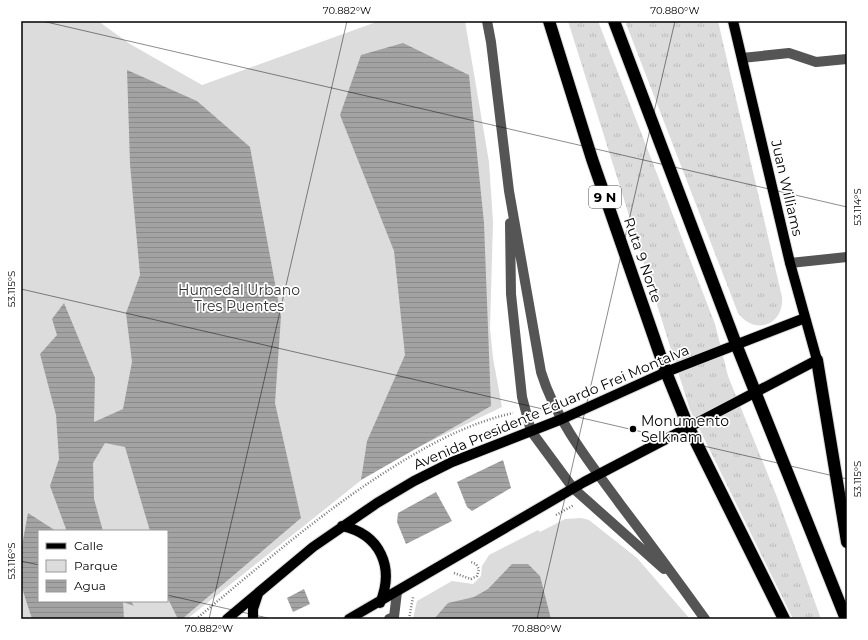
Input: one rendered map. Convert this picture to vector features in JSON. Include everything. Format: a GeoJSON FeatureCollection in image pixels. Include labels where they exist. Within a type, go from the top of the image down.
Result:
{"type":"FeatureCollection","features":[{"type":"Feature","properties":{"kind":"highway","name":"Ruta 9 Norte"},"geometry":{"type":"LineString","coordinates":[[549,21],[592,158],[666,372],[688,426],[784,619]]}},
{"type":"Feature","properties":{"kind":"highway"},"geometry":{"type":"LineString","coordinates":[[614,21],[736,344],[846,619]]}},
{"type":"Feature","properties":{"kind":"highway"},"geometry":{"type":"LineString","coordinates":[[817,360],[847,542]]}},
{"type":"Feature","properties":{"kind":"main road","name":"Juan Williams"},"geometry":{"type":"LineString","coordinates":[[733,21],[790,263],[817,360]]}},
{"type":"Feature","properties":{"kind":"main road","name":"Avenida Presidente Eduardo Frei Montalva"},"geometry":{"type":"LineString","coordinates":[[227,619],[285,570],[342,526],[390,495],[452,462],[562,419],[666,372],[805,318]]}},
{"type":"Feature","properties":{"kind":"main road"},"geometry":{"type":"LineString","coordinates":[[349,619],[380,603],[598,474],[817,360]]}},
{"type":"Feature","properties":{"kind":"main road"},"geometry":{"type":"LineString","coordinates":[[342,526],[359,531],[366,536],[379,551],[386,571],[386,582],[380,603]]}},
{"type":"Feature","properties":{"kind":"main road"},"geometry":{"type":"LineString","coordinates":[[253,619],[258,594]]}},
{"type":"Feature","properties":{"kind":"street"},"geometry":{"type":"LineString","coordinates":[[487,21],[491,42],[509,192],[542,372],[548,395],[598,474],[705,619]]}},
{"type":"Feature","properties":{"kind":"street"},"geometry":{"type":"LineString","coordinates":[[742,58],[789,52],[816,62],[847,59]]}},
{"type":"Feature","properties":{"kind":"street"},"geometry":{"type":"LineString","coordinates":[[509,192],[511,294],[522,398],[531,431],[573,488],[680,584]]}},
{"type":"Feature","properties":{"kind":"street"},"geometry":{"type":"LineString","coordinates":[[790,263],[847,257]]}},
{"type":"Feature","properties":{"kind":"street"},"geometry":{"type":"LineString","coordinates":[[389,619],[394,617],[397,592]]}},
{"type":"Feature","properties":{"kind":"path"},"geometry":{"type":"LineString","coordinates":[[456,567],[451,570],[471,579],[477,576],[479,570],[476,564],[468,560]]}},
{"type":"Feature","properties":{"kind":"green space","name":"Humedal Urbano Tres Puentes"},"geometry":{"type":"Polygon","coordinates":[[[21,21],[98,21],[130,44],[202,85],[379,21],[465,21],[489,162],[493,222],[490,328],[493,358],[502,407],[379,466],[187,619],[21,619],[21,21]]]}},
{"type":"Feature","properties":{"kind":"green space"},"geometry":{"type":"Polygon","coordinates":[[[568,21],[598,21],[715,324],[728,376],[777,497],[821,619],[793,619],[690,410],[568,21]]]}},
{"type":"Feature","properties":{"kind":"green space"},"geometry":{"type":"Polygon","coordinates":[[[625,21],[718,21],[782,297],[778,315],[767,324],[752,324],[738,313],[625,21]]]}},
{"type":"Feature","properties":{"kind":"green space"},"geometry":{"type":"Polygon","coordinates":[[[581,518],[589,520],[637,558],[690,619],[413,619],[417,601],[452,581],[473,584],[481,576],[482,566],[489,555],[538,530],[540,532],[565,519],[581,518]]]}},
{"type":"Feature","properties":{"kind":"water"},"geometry":{"type":"Polygon","coordinates":[[[403,43],[469,75],[484,223],[491,406],[361,480],[367,441],[405,355],[394,251],[340,115],[361,55],[403,43]]]}},
{"type":"Feature","properties":{"kind":"water"},"geometry":{"type":"Polygon","coordinates":[[[127,70],[197,101],[250,147],[281,316],[275,403],[301,518],[182,619],[178,619],[168,599],[168,530],[150,530],[125,447],[105,443],[93,463],[94,499],[103,530],[65,530],[66,529],[50,486],[59,459],[56,415],[40,354],[57,335],[52,319],[64,303],[95,378],[94,422],[123,409],[132,362],[126,313],[140,275],[130,164],[127,70]]]}},
{"type":"Feature","properties":{"kind":"water"},"geometry":{"type":"Polygon","coordinates":[[[503,460],[511,488],[472,511],[467,507],[457,482],[503,460]]]}},
{"type":"Feature","properties":{"kind":"water"},"geometry":{"type":"Polygon","coordinates":[[[436,492],[452,521],[406,544],[397,522],[398,513],[436,492]]]}},
{"type":"Feature","properties":{"kind":"water"},"geometry":{"type":"Polygon","coordinates":[[[28,513],[54,530],[38,530],[38,602],[123,602],[124,619],[32,619],[21,585],[21,551],[28,513]]]}},
{"type":"Feature","properties":{"kind":"water"},"geometry":{"type":"Polygon","coordinates":[[[512,564],[528,564],[540,576],[551,619],[434,619],[448,603],[474,597],[488,589],[512,564]]]}},
{"type":"Feature","properties":{"kind":"water"},"geometry":{"type":"Polygon","coordinates":[[[304,589],[310,604],[293,612],[287,598],[304,589]]]}},
{"type":"Feature","properties":{"kind":"water"},"geometry":{"type":"Polygon","coordinates":[[[123,602],[132,602],[134,606],[123,602]]]}},
{"type":"Feature","properties":{"kind":"place","name":"Monumento Selknam"},"geometry":{"type":"Point","coordinates":[633,429]}}]}
